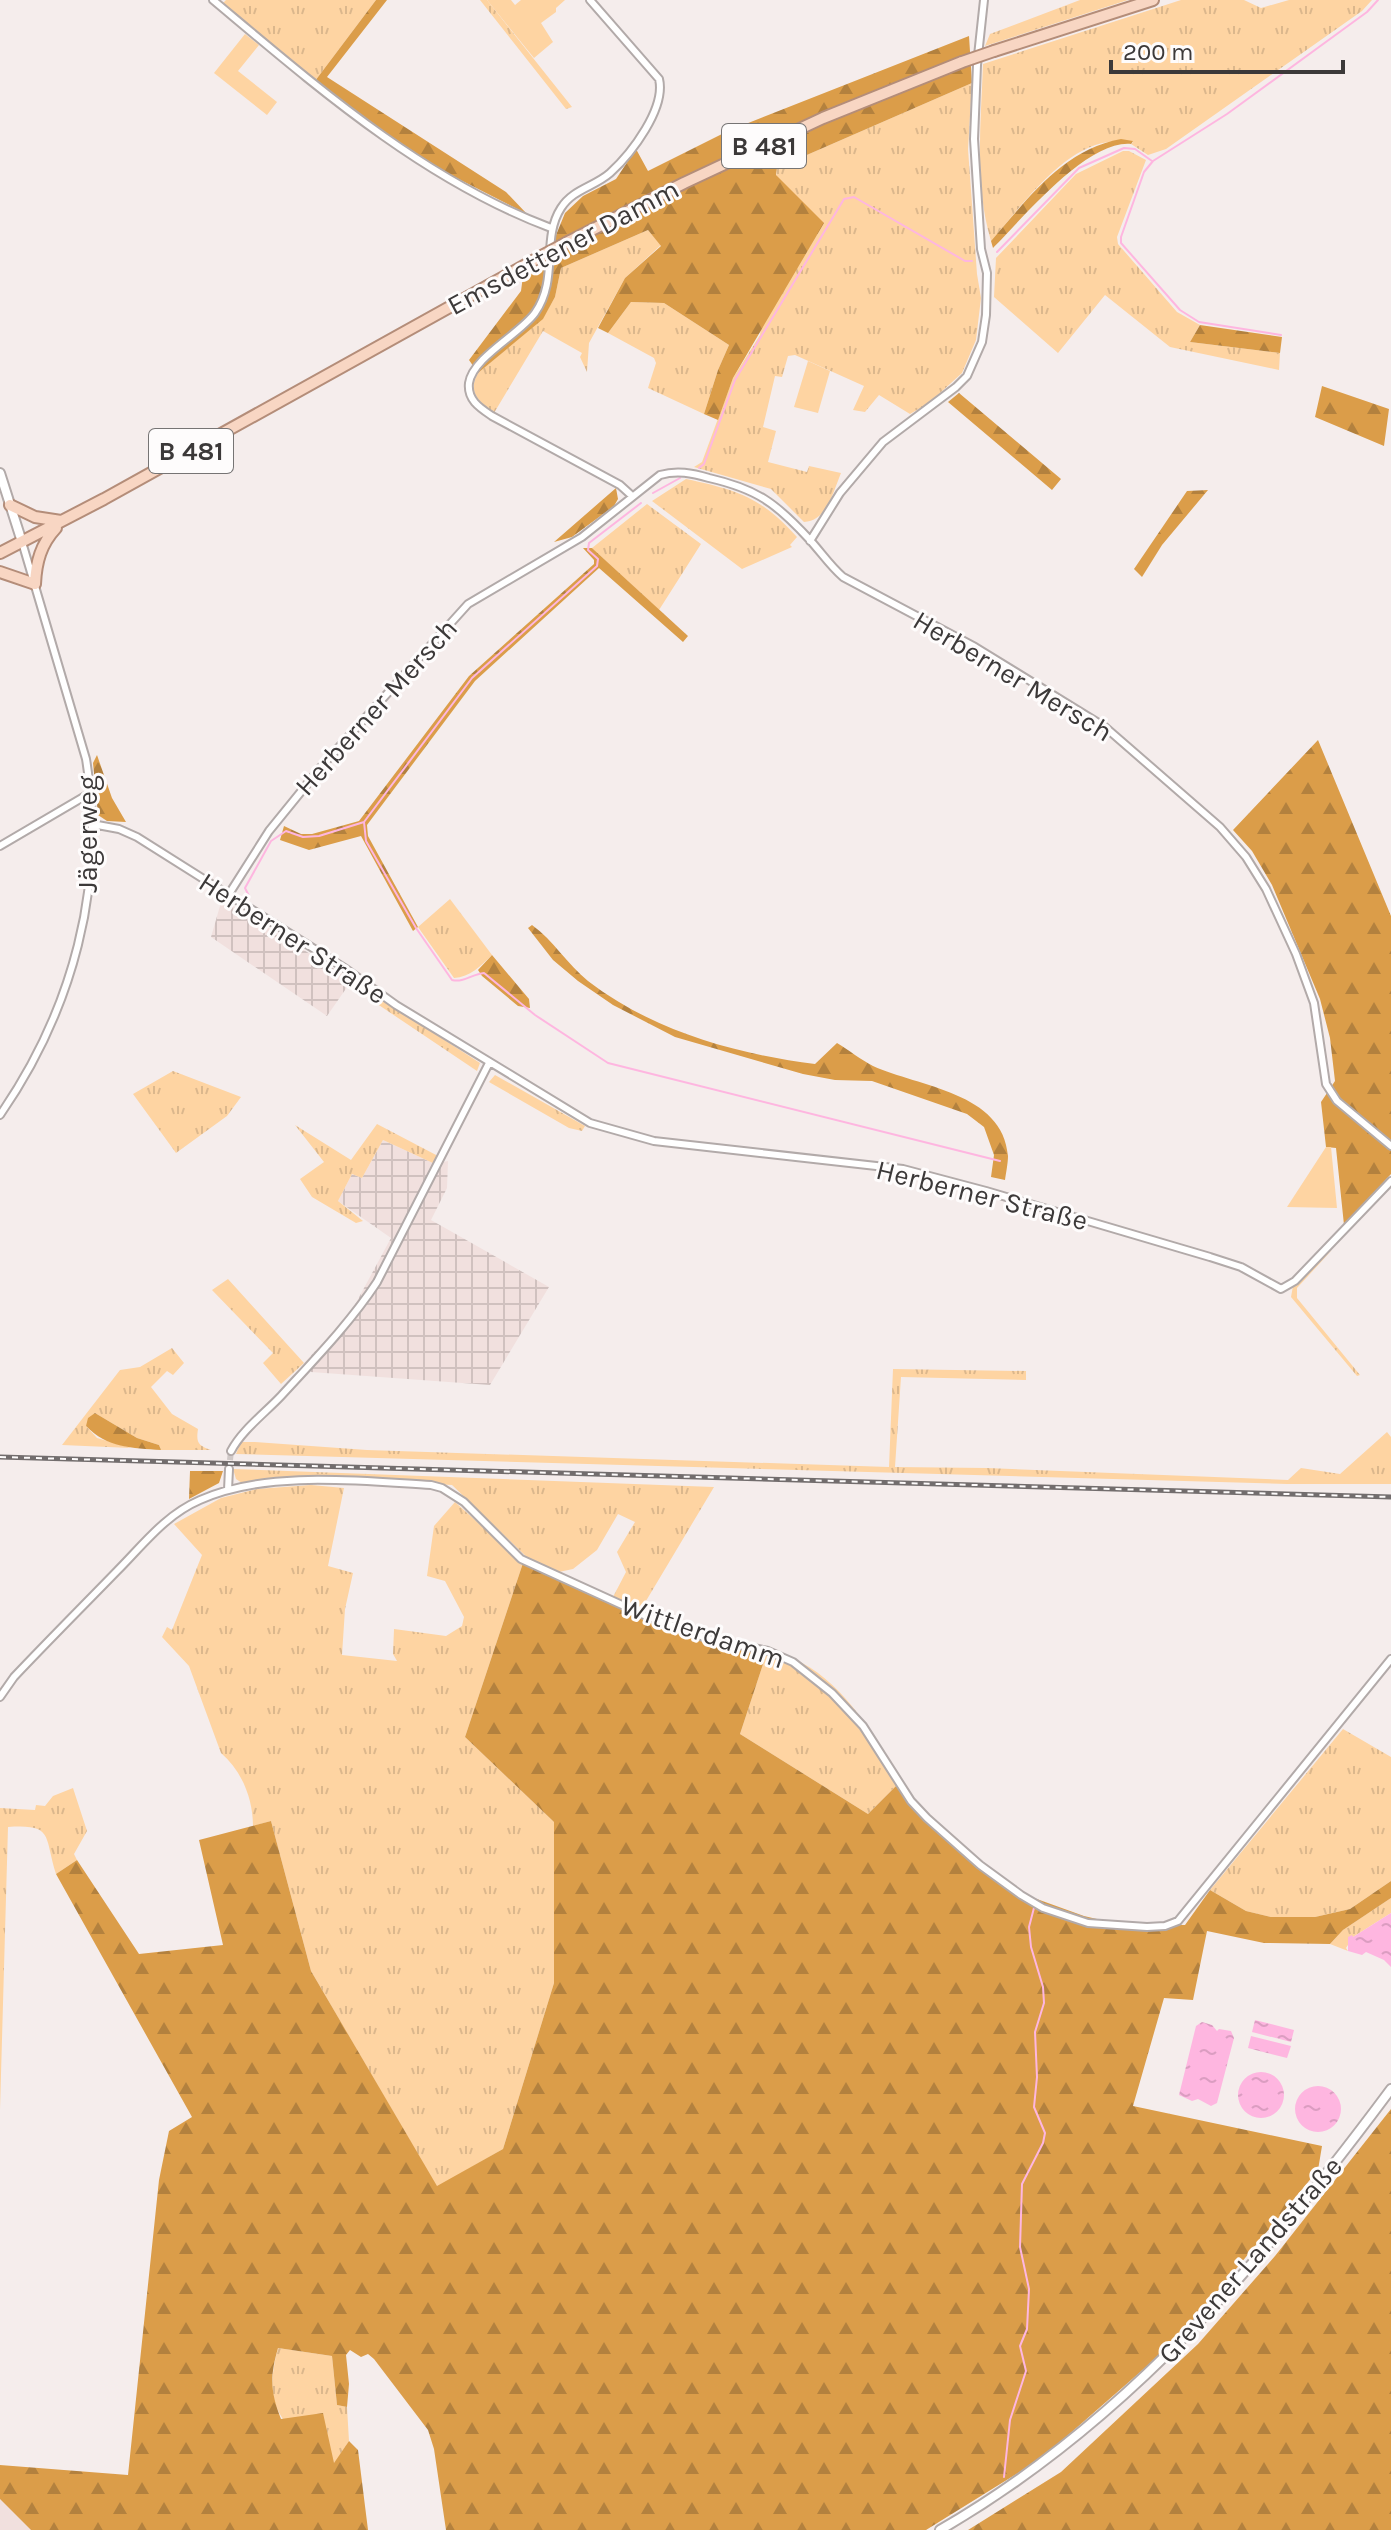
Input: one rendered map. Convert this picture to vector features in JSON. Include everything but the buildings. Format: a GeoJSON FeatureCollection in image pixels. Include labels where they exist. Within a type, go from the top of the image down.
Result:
{"type":"FeatureCollection","features":[{"type":"Feature","properties":{"kind":"main road","name":"Emsdettener Damm"},"geometry":{"type":"LineString","coordinates":[[0,553],[538,258],[684,183],[823,118],[962,62],[1153,0]]}},
{"type":"Feature","properties":{"kind":"main road"},"geometry":{"type":"LineString","coordinates":[[10,505],[35,517],[63,521]]}},
{"type":"Feature","properties":{"kind":"main road"},"geometry":{"type":"LineString","coordinates":[[0,572],[35,584],[41,550],[63,521]]}},
{"type":"Feature","properties":{"kind":"street"},"geometry":{"type":"LineString","coordinates":[[213,0],[364,123],[433,169],[525,218],[551,228]]}},
{"type":"Feature","properties":{"kind":"street"},"geometry":{"type":"LineString","coordinates":[[590,0],[659,79],[661,90],[656,110],[619,163],[602,179],[573,194],[563,205],[551,228],[550,273],[541,302],[529,320],[473,373],[469,381],[470,396],[475,405],[492,416],[620,485],[631,495]]}},
{"type":"Feature","properties":{"kind":"street"},"geometry":{"type":"LineString","coordinates":[[810,541],[840,493],[883,442],[967,376],[982,342],[987,273],[981,249],[974,139],[984,0]]}},
{"type":"Feature","properties":{"kind":"street","name":"Herberner Mersch"},"geometry":{"type":"LineString","coordinates":[[229,894],[269,831],[321,767],[468,604],[582,537],[660,475],[672,472],[715,479],[760,494],[786,514],[843,577],[975,647],[1105,727],[1220,827],[1246,857],[1266,889],[1296,954],[1314,1003],[1326,1084],[1337,1101],[1391,1146]]}},
{"type":"Feature","properties":{"kind":"street"},"geometry":{"type":"LineString","coordinates":[[0,473],[22,542]]}},
{"type":"Feature","properties":{"kind":"street","name":"Jägerweg"},"geometry":{"type":"LineString","coordinates":[[0,1115],[35,1060],[66,989],[78,951],[91,874],[92,792],[80,731],[22,542]]}},
{"type":"Feature","properties":{"kind":"street"},"geometry":{"type":"LineString","coordinates":[[0,846],[92,792]]}},
{"type":"Feature","properties":{"kind":"street","name":"Herberner Straße"},"geometry":{"type":"LineString","coordinates":[[92,824],[119,829],[137,837],[489,1063],[590,1123],[616,1132],[698,1146],[903,1169],[1210,1257],[1241,1267],[1281,1289],[1295,1281],[1391,1181]]}},
{"type":"Feature","properties":{"kind":"street"},"geometry":{"type":"LineString","coordinates":[[231,1451],[365,1301],[489,1063]]}},
{"type":"Feature","properties":{"kind":"street"},"geometry":{"type":"LineString","coordinates":[[228,1490],[229,1469]]}},
{"type":"Feature","properties":{"kind":"street","name":"Wittlerdamm"},"geometry":{"type":"LineString","coordinates":[[0,1697],[14,1677],[161,1524],[200,1500],[228,1490],[283,1482],[411,1484],[442,1488],[464,1502],[521,1559],[644,1615],[709,1639],[768,1651],[793,1662],[832,1693],[863,1726],[911,1801],[998,1880],[1043,1908],[1101,1925],[1165,1926],[1178,1921],[1391,1659]]}},
{"type":"Feature","properties":{"kind":"street","name":"Grevener Landstraße"},"geometry":{"type":"LineString","coordinates":[[940,2530],[1051,2457],[1097,2421],[1167,2357],[1224,2298],[1283,2229],[1391,2089]]}},
{"type":"Feature","properties":{"kind":"shaded area"},"geometry":{"type":"Polygon","coordinates":[[[222,899],[352,980],[327,1016],[211,937],[222,899]]]}},
{"type":"Feature","properties":{"kind":"shaded area"},"geometry":{"type":"Polygon","coordinates":[[[383,1140],[435,1164],[448,1161],[447,1188],[431,1220],[549,1287],[490,1385],[311,1372],[304,1363],[350,1314],[391,1238],[338,1201],[352,1174],[362,1178],[383,1140]]]}},
{"type":"Feature","properties":{"kind":"shaded area"},"geometry":{"type":"Polygon","coordinates":[[[0,2499],[31,2530],[0,2530],[0,2499]]]}},
{"type":"Feature","properties":{"kind":"green space"},"geometry":{"type":"Polygon","coordinates":[[[226,0],[376,0],[315,81],[223,3],[226,0]]]}},
{"type":"Feature","properties":{"kind":"green space"},"geometry":{"type":"Polygon","coordinates":[[[376,0],[387,0],[327,77],[506,192],[527,214],[437,168],[367,122],[315,81],[376,0]]]}},
{"type":"Feature","properties":{"kind":"green space"},"geometry":{"type":"Polygon","coordinates":[[[480,0],[487,0],[572,107],[566,109],[480,0]]]}},
{"type":"Feature","properties":{"kind":"green space"},"geometry":{"type":"Polygon","coordinates":[[[487,0],[511,0],[515,5],[521,0],[565,0],[556,12],[541,23],[553,42],[534,58],[487,0]]]}},
{"type":"Feature","properties":{"kind":"green space"},"geometry":{"type":"Polygon","coordinates":[[[1080,0],[1128,0],[985,46],[990,34],[1080,0]]]}},
{"type":"Feature","properties":{"kind":"green space"},"geometry":{"type":"Polygon","coordinates":[[[1181,0],[1244,0],[1261,8],[1289,0],[1372,0],[1362,11],[1166,149],[1148,155],[1131,144],[1133,142],[1111,142],[1074,155],[1043,181],[991,241],[980,176],[983,64],[1181,0]]]}},
{"type":"Feature","properties":{"kind":"green space"},"geometry":{"type":"Polygon","coordinates":[[[245,34],[259,45],[238,71],[277,102],[267,115],[214,73],[245,34]]]}},
{"type":"Feature","properties":{"kind":"green space"},"geometry":{"type":"Polygon","coordinates":[[[969,36],[972,83],[777,168],[776,175],[824,223],[733,378],[718,420],[704,414],[729,345],[664,303],[631,302],[608,333],[598,328],[625,278],[661,246],[648,230],[561,268],[555,297],[543,319],[478,373],[469,360],[521,291],[523,276],[554,259],[554,240],[565,213],[583,196],[616,179],[636,149],[648,171],[728,131],[969,36]]]}},
{"type":"Feature","properties":{"kind":"green space"},"geometry":{"type":"Polygon","coordinates":[[[972,83],[968,149],[981,298],[976,340],[962,373],[929,403],[910,414],[879,395],[865,412],[853,410],[864,386],[795,355],[788,356],[782,377],[775,376],[763,427],[776,431],[768,462],[807,472],[809,466],[841,473],[824,511],[812,520],[804,522],[771,489],[694,467],[702,462],[733,378],[760,335],[777,168],[972,83]]]}},
{"type":"Feature","properties":{"kind":"green space"},"geometry":{"type":"Polygon","coordinates":[[[1121,139],[1133,141],[1095,154],[1076,167],[993,248],[991,241],[1048,178],[1081,154],[1121,139]]]}},
{"type":"Feature","properties":{"kind":"green space"},"geometry":{"type":"Polygon","coordinates":[[[1123,151],[1146,160],[1117,237],[1118,244],[1177,312],[1200,325],[1190,342],[1280,353],[1279,370],[1170,347],[1105,295],[1058,353],[994,297],[996,258],[1076,174],[1123,151]]]}},
{"type":"Feature","properties":{"kind":"green space"},"geometry":{"type":"Polygon","coordinates":[[[648,230],[661,245],[625,278],[589,343],[587,372],[580,357],[582,353],[543,331],[494,413],[484,405],[474,391],[478,373],[543,318],[555,297],[561,268],[648,230]]]}},
{"type":"Feature","properties":{"kind":"green space"},"geometry":{"type":"Polygon","coordinates":[[[631,302],[664,303],[729,345],[704,414],[648,388],[656,363],[654,358],[608,333],[631,302]]]}},
{"type":"Feature","properties":{"kind":"green space"},"geometry":{"type":"Polygon","coordinates":[[[1200,325],[1282,337],[1280,353],[1190,342],[1200,325]]]}},
{"type":"Feature","properties":{"kind":"green space"},"geometry":{"type":"Polygon","coordinates":[[[808,361],[830,371],[818,413],[794,407],[808,361]]]}},
{"type":"Feature","properties":{"kind":"green space"},"geometry":{"type":"Polygon","coordinates":[[[1322,386],[1389,409],[1384,446],[1315,417],[1322,386]]]}},
{"type":"Feature","properties":{"kind":"green space"},"geometry":{"type":"Polygon","coordinates":[[[959,393],[1061,479],[1052,490],[948,402],[959,393]]]}},
{"type":"Feature","properties":{"kind":"green space"},"geometry":{"type":"Polygon","coordinates":[[[686,479],[720,487],[760,504],[797,537],[790,545],[792,547],[742,569],[652,501],[686,479]]]}},
{"type":"Feature","properties":{"kind":"green space"},"geometry":{"type":"Polygon","coordinates":[[[616,488],[618,499],[614,506],[572,537],[554,542],[616,488]]]}},
{"type":"Feature","properties":{"kind":"green space"},"geometry":{"type":"Polygon","coordinates":[[[1208,490],[1162,545],[1142,577],[1134,569],[1187,491],[1208,490]]]}},
{"type":"Feature","properties":{"kind":"green space"},"geometry":{"type":"Polygon","coordinates":[[[647,504],[701,544],[659,610],[592,548],[647,504]]]}},
{"type":"Feature","properties":{"kind":"green space"},"geometry":{"type":"Polygon","coordinates":[[[583,548],[592,548],[688,636],[683,642],[599,568],[475,681],[367,825],[368,836],[418,927],[413,931],[361,836],[309,850],[280,840],[284,826],[301,834],[312,834],[359,821],[469,676],[594,564],[583,548]]]}},
{"type":"Feature","properties":{"kind":"green space"},"geometry":{"type":"Polygon","coordinates":[[[1318,740],[1391,916],[1391,1174],[1344,1225],[1336,1148],[1326,1147],[1321,1102],[1335,1081],[1330,1038],[1320,999],[1272,885],[1252,851],[1233,830],[1318,740]]]}},
{"type":"Feature","properties":{"kind":"green space"},"geometry":{"type":"Polygon","coordinates":[[[97,755],[112,798],[126,822],[107,821],[98,815],[93,763],[97,755]]]}},
{"type":"Feature","properties":{"kind":"green space"},"geometry":{"type":"Polygon","coordinates":[[[450,899],[492,955],[470,973],[454,978],[418,927],[450,899]]]}},
{"type":"Feature","properties":{"kind":"green space"},"geometry":{"type":"Polygon","coordinates":[[[532,925],[588,981],[613,999],[668,1027],[726,1047],[815,1064],[837,1043],[873,1066],[956,1095],[975,1105],[991,1118],[1003,1135],[1008,1156],[1005,1180],[991,1177],[994,1155],[984,1127],[967,1114],[872,1081],[835,1080],[803,1074],[675,1037],[613,1005],[578,981],[553,960],[528,928],[532,925]]]}},
{"type":"Feature","properties":{"kind":"green space"},"geometry":{"type":"Polygon","coordinates":[[[492,955],[529,999],[530,1008],[518,1006],[482,976],[478,970],[492,955]]]}},
{"type":"Feature","properties":{"kind":"green space"},"geometry":{"type":"Polygon","coordinates":[[[352,980],[480,1063],[477,1071],[349,985],[352,980]]]}},
{"type":"Feature","properties":{"kind":"green space"},"geometry":{"type":"Polygon","coordinates":[[[173,1071],[241,1097],[227,1116],[176,1153],[133,1094],[173,1071]]]}},
{"type":"Feature","properties":{"kind":"green space"},"geometry":{"type":"Polygon","coordinates":[[[495,1075],[585,1126],[582,1131],[569,1128],[489,1082],[495,1075]]]}},
{"type":"Feature","properties":{"kind":"green space"},"geometry":{"type":"Polygon","coordinates":[[[377,1124],[438,1156],[435,1164],[383,1140],[362,1178],[352,1174],[338,1201],[363,1221],[356,1223],[312,1197],[300,1179],[324,1162],[295,1125],[351,1160],[377,1124]]]}},
{"type":"Feature","properties":{"kind":"green space"},"geometry":{"type":"Polygon","coordinates":[[[1326,1147],[1331,1147],[1337,1208],[1287,1207],[1326,1147]]]}},
{"type":"Feature","properties":{"kind":"green space"},"geometry":{"type":"Polygon","coordinates":[[[1332,1250],[1297,1288],[1297,1298],[1360,1375],[1357,1376],[1291,1297],[1293,1286],[1332,1250]]]}},
{"type":"Feature","properties":{"kind":"green space"},"geometry":{"type":"Polygon","coordinates":[[[228,1279],[304,1363],[281,1384],[263,1363],[273,1353],[212,1290],[228,1279]]]}},
{"type":"Feature","properties":{"kind":"green space"},"geometry":{"type":"Polygon","coordinates":[[[172,1348],[184,1363],[173,1375],[167,1371],[151,1387],[172,1414],[198,1429],[199,1443],[211,1450],[161,1450],[159,1445],[137,1438],[95,1413],[86,1426],[97,1438],[131,1448],[62,1445],[120,1370],[140,1367],[172,1348]]]}},
{"type":"Feature","properties":{"kind":"green space"},"geometry":{"type":"Polygon","coordinates":[[[893,1369],[1026,1371],[1026,1380],[901,1377],[895,1467],[1288,1480],[1301,1468],[1340,1474],[1387,1432],[1391,1437],[1391,1484],[1287,1484],[236,1454],[241,1442],[255,1442],[367,1450],[889,1467],[893,1369]]]}},
{"type":"Feature","properties":{"kind":"green space"},"geometry":{"type":"Polygon","coordinates":[[[95,1413],[137,1438],[159,1445],[161,1450],[120,1446],[102,1439],[86,1426],[88,1418],[95,1413]]]}},
{"type":"Feature","properties":{"kind":"green space"},"geometry":{"type":"Polygon","coordinates":[[[233,1469],[714,1487],[640,1611],[613,1597],[626,1572],[617,1552],[635,1522],[618,1514],[597,1550],[573,1569],[554,1573],[535,1565],[452,1485],[320,1478],[242,1483],[236,1479],[233,1469]]]}},
{"type":"Feature","properties":{"kind":"green space"},"geometry":{"type":"Polygon","coordinates":[[[190,1471],[223,1471],[219,1483],[189,1499],[190,1471]]]}},
{"type":"Feature","properties":{"kind":"green space"},"geometry":{"type":"Polygon","coordinates":[[[311,1485],[344,1488],[328,1566],[353,1573],[345,1609],[342,1655],[397,1661],[393,1654],[394,1629],[446,1636],[462,1626],[464,1617],[445,1581],[427,1576],[434,1526],[455,1502],[523,1563],[465,1737],[554,1822],[554,1983],[503,2149],[437,2187],[311,1971],[271,1821],[253,1826],[245,1786],[235,1768],[221,1753],[189,1666],[162,1637],[167,1627],[172,1630],[202,1555],[174,1524],[221,1498],[257,1489],[311,1485]]]}},
{"type":"Feature","properties":{"kind":"green space"},"geometry":{"type":"Polygon","coordinates":[[[523,1563],[535,1565],[640,1611],[712,1636],[768,1649],[740,1734],[868,1814],[900,1782],[940,1828],[1023,1894],[1084,1916],[1118,1924],[1185,1925],[1210,1890],[1246,1911],[1271,1917],[1315,1917],[1350,1909],[1391,1881],[1391,1898],[1343,1930],[1330,1944],[1264,1943],[1207,1931],[1193,2000],[1164,1998],[1133,2106],[1322,2146],[1318,2170],[1178,2339],[1042,2458],[926,2530],[446,2530],[434,2449],[428,2430],[374,2359],[368,2354],[361,2357],[350,2350],[346,2355],[349,2384],[347,2407],[337,2405],[332,2356],[278,2348],[272,2384],[281,2419],[323,2413],[334,2463],[349,2441],[358,2450],[368,2530],[31,2530],[0,2499],[0,2465],[128,2475],[159,2180],[169,2131],[192,2117],[56,1874],[77,1860],[139,1954],[223,1945],[199,1840],[271,1821],[311,1971],[437,2186],[503,2149],[554,1983],[554,1822],[465,1737],[523,1563]]]}},
{"type":"Feature","properties":{"kind":"green space"},"geometry":{"type":"Polygon","coordinates":[[[768,1649],[802,1663],[833,1685],[859,1715],[882,1749],[900,1782],[868,1814],[740,1734],[768,1649]]]}},
{"type":"Feature","properties":{"kind":"green space"},"geometry":{"type":"Polygon","coordinates":[[[1343,1729],[1391,1757],[1391,1881],[1350,1909],[1315,1917],[1271,1917],[1246,1911],[1210,1890],[1343,1729]]]}},
{"type":"Feature","properties":{"kind":"green space"},"geometry":{"type":"Polygon","coordinates":[[[73,1788],[87,1831],[74,1854],[77,1860],[56,1874],[45,1835],[33,1828],[8,1827],[0,2110],[0,1808],[35,1810],[36,1805],[45,1806],[53,1796],[73,1788]]]}},
{"type":"Feature","properties":{"kind":"green space"},"geometry":{"type":"Polygon","coordinates":[[[1391,1898],[1391,1913],[1353,1937],[1346,1948],[1348,1951],[1330,1944],[1343,1930],[1391,1898]]]}},
{"type":"Feature","properties":{"kind":"green space"},"geometry":{"type":"Polygon","coordinates":[[[1391,2109],[1391,2530],[968,2530],[1061,2472],[1198,2344],[1275,2256],[1391,2109]]]}},
{"type":"Feature","properties":{"kind":"green space"},"geometry":{"type":"Polygon","coordinates":[[[278,2348],[332,2356],[337,2405],[347,2407],[349,2441],[334,2464],[291,2428],[275,2404],[273,2371],[278,2348]]]}},
{"type":"Feature","properties":{"kind":"water"},"geometry":{"type":"Polygon","coordinates":[[[1391,1913],[1391,1967],[1384,1960],[1366,1952],[1362,1955],[1348,1951],[1348,1937],[1353,1937],[1391,1913]]]}},
{"type":"Feature","properties":{"kind":"water"},"geometry":{"type":"Polygon","coordinates":[[[1255,2020],[1294,2030],[1291,2042],[1252,2032],[1255,2020]]]}},
{"type":"Feature","properties":{"kind":"water"},"geometry":{"type":"Polygon","coordinates":[[[1202,2022],[1212,2025],[1217,2031],[1231,2031],[1234,2038],[1217,2103],[1211,2106],[1179,2095],[1196,2026],[1202,2022]]]}},
{"type":"Feature","properties":{"kind":"water"},"geometry":{"type":"Polygon","coordinates":[[[1251,2036],[1291,2046],[1287,2058],[1248,2048],[1251,2036]]]}},
{"type":"Feature","properties":{"kind":"water"},"geometry":{"type":"Polygon","coordinates":[[[1261,2072],[1278,2078],[1284,2095],[1278,2112],[1261,2118],[1244,2112],[1238,2095],[1244,2078],[1261,2072]]]}},
{"type":"Feature","properties":{"kind":"water"},"geometry":{"type":"Polygon","coordinates":[[[1318,2086],[1334,2093],[1341,2109],[1334,2125],[1318,2132],[1302,2125],[1295,2109],[1302,2093],[1318,2086]]]}},
{"type":"Feature","properties":{"kind":"waterway"},"geometry":{"type":"LineString","coordinates":[[1281,335],[1199,322],[1180,310],[1121,243],[1121,237],[1144,172],[1153,161],[1227,114],[1367,12],[1378,0]]}},
{"type":"Feature","properties":{"kind":"waterway"},"geometry":{"type":"LineString","coordinates":[[997,252],[1079,168],[1124,148],[1135,149],[1152,161]]}},
{"type":"Feature","properties":{"kind":"waterway"},"geometry":{"type":"LineString","coordinates":[[699,468],[704,464],[735,380],[844,199],[854,197],[965,261],[972,261]]}},
{"type":"Feature","properties":{"kind":"waterway"},"geometry":{"type":"LineString","coordinates":[[653,493],[680,478]]}},
{"type":"Feature","properties":{"kind":"waterway"},"geometry":{"type":"LineString","coordinates":[[249,896],[245,888],[271,841],[286,831],[303,837],[319,836],[364,822],[472,678],[597,566],[598,559],[588,550],[589,543],[641,503]]}},
{"type":"Feature","properties":{"kind":"waterway"},"geometry":{"type":"LineString","coordinates":[[364,822],[366,841],[416,928],[452,980],[484,973],[535,1015],[608,1063],[1000,1161]]}},
{"type":"Feature","properties":{"kind":"waterway"},"geometry":{"type":"LineString","coordinates":[[1004,2477],[1010,2420],[1026,2371],[1020,2346],[1027,2329],[1029,2289],[1020,2247],[1022,2184],[1045,2133],[1034,2107],[1037,2077],[1035,2032],[1044,2003],[1029,1927],[1035,1904]]}},
{"type":"Feature","properties":{"kind":"tunnel"},"geometry":{"type":"LineString","coordinates":[[229,1469],[231,1451]]}},
{"type":"Feature","properties":{"kind":"railway"},"geometry":{"type":"LineString","coordinates":[[0,1457],[1391,1497]]}}]}
